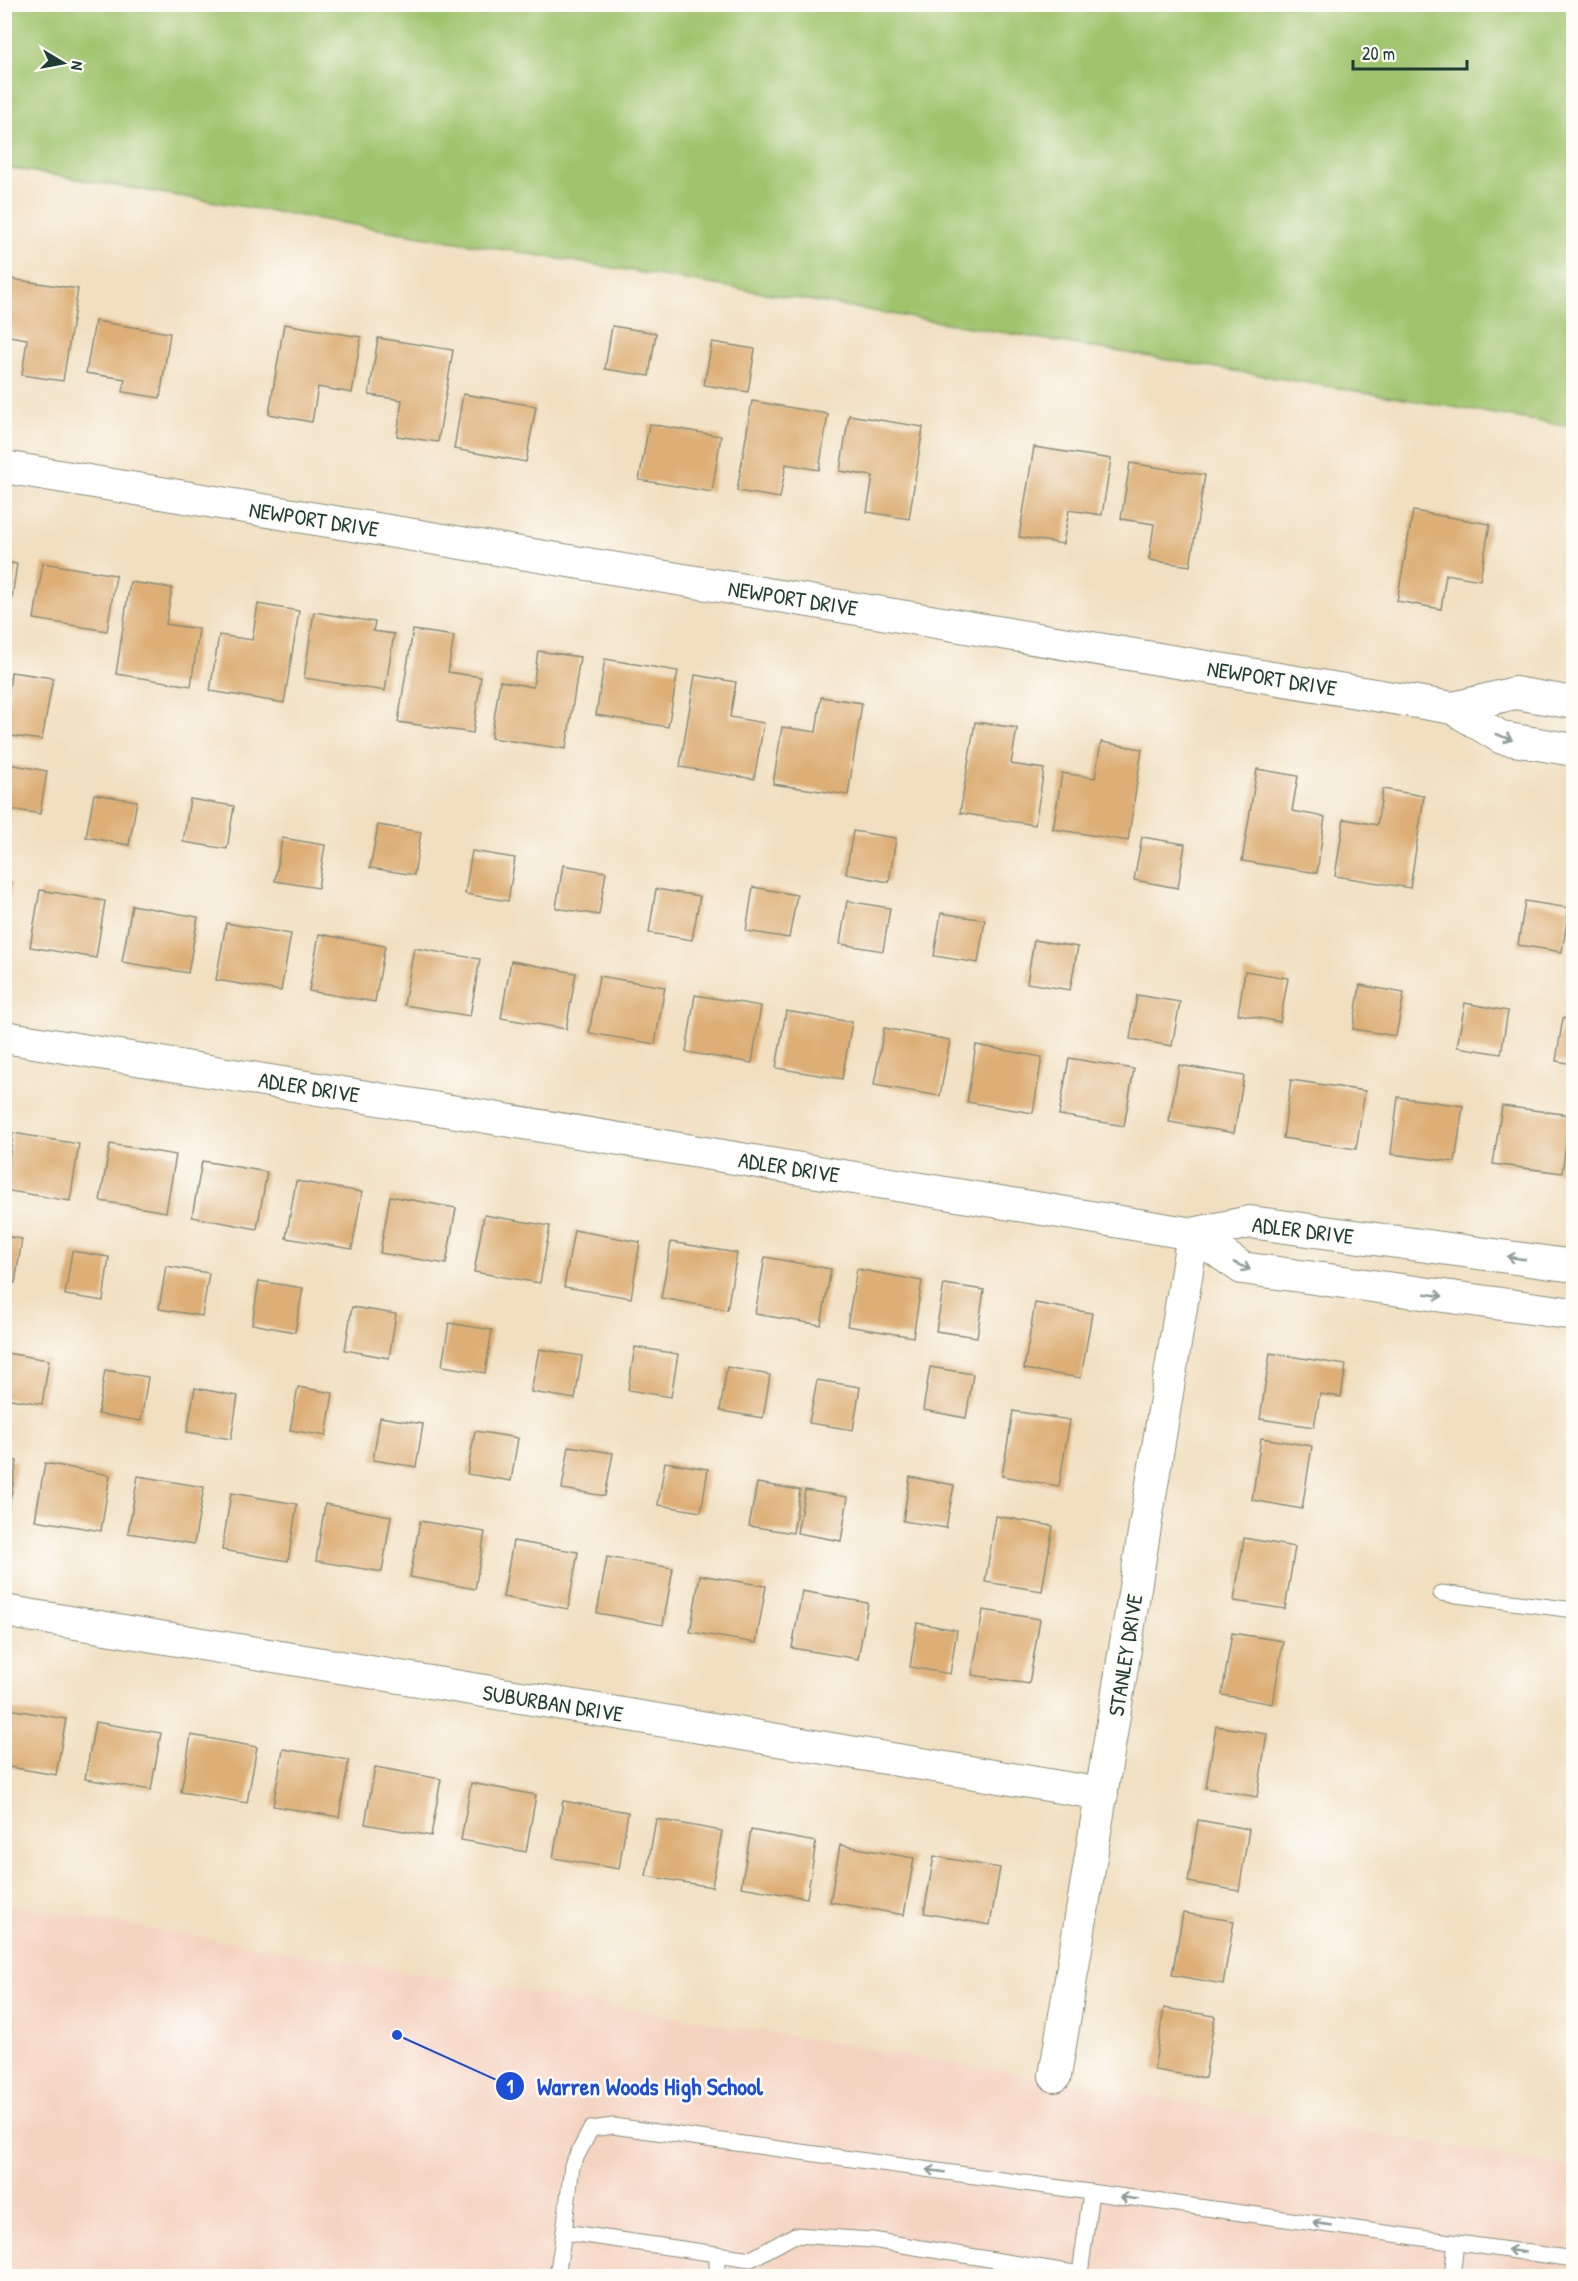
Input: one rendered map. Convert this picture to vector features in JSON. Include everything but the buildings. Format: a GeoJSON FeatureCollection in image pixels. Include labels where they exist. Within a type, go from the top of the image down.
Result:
{"type":"FeatureCollection","features":[{"type":"Feature","properties":{"kind":"street","name":"NEWPORT DRIVE"},"geometry":{"type":"LineString","coordinates":[[4,467],[1453,708],[1502,738],[1574,750]]}},
{"type":"Feature","properties":{"kind":"street"},"geometry":{"type":"LineString","coordinates":[[1453,708],[1515,693],[1574,703]]}},
{"type":"Feature","properties":{"kind":"street","name":"ADLER DRIVE"},"geometry":{"type":"LineString","coordinates":[[4,1037],[1193,1234],[1250,1222],[1574,1266]]}},
{"type":"Feature","properties":{"kind":"street"},"geometry":{"type":"LineString","coordinates":[[1193,1234],[1242,1268],[1574,1314]]}},
{"type":"Feature","properties":{"kind":"street","name":"STANLEY DRIVE"},"geometry":{"type":"LineString","coordinates":[[1055,2076],[1193,1234]]}},
{"type":"Feature","properties":{"kind":"street","name":"SUBURBAN DRIVE"},"geometry":{"type":"LineString","coordinates":[[4,1611],[1102,1794]]}},
{"type":"Feature","properties":{"kind":"lane"},"geometry":{"type":"LineString","coordinates":[[1441,1593],[1574,1611]]}},
{"type":"Feature","properties":{"kind":"lane"},"geometry":{"type":"LineString","coordinates":[[557,2277],[572,2165],[591,2129],[613,2126],[1574,2259]]}},
{"type":"Feature","properties":{"kind":"lane"},"geometry":{"type":"LineString","coordinates":[[564,2232],[751,2259],[795,2235],[872,2240],[1081,2275],[1091,2192]]}},
{"type":"Feature","properties":{"kind":"lane"},"geometry":{"type":"LineString","coordinates":[[1452,2277],[1456,2243]]}},
{"type":"Feature","properties":{"kind":"lane"},"geometry":{"type":"LineString","coordinates":[[717,2254],[717,2277]]}},
{"type":"Feature","properties":{"kind":"shaded area"},"geometry":{"type":"Polygon","coordinates":[[[4,1904],[1573,2167],[1565,2276],[5,2276],[4,1904]]]}},
{"type":"Feature","properties":{"kind":"green space"},"geometry":{"type":"Polygon","coordinates":[[[4,5],[1573,5],[1573,427],[5,167],[4,5]]]}},
{"type":"Feature","properties":{"kind":"place","name":"Warren Woods High School"},"geometry":{"type":"Point","coordinates":[397,2035]}}]}
